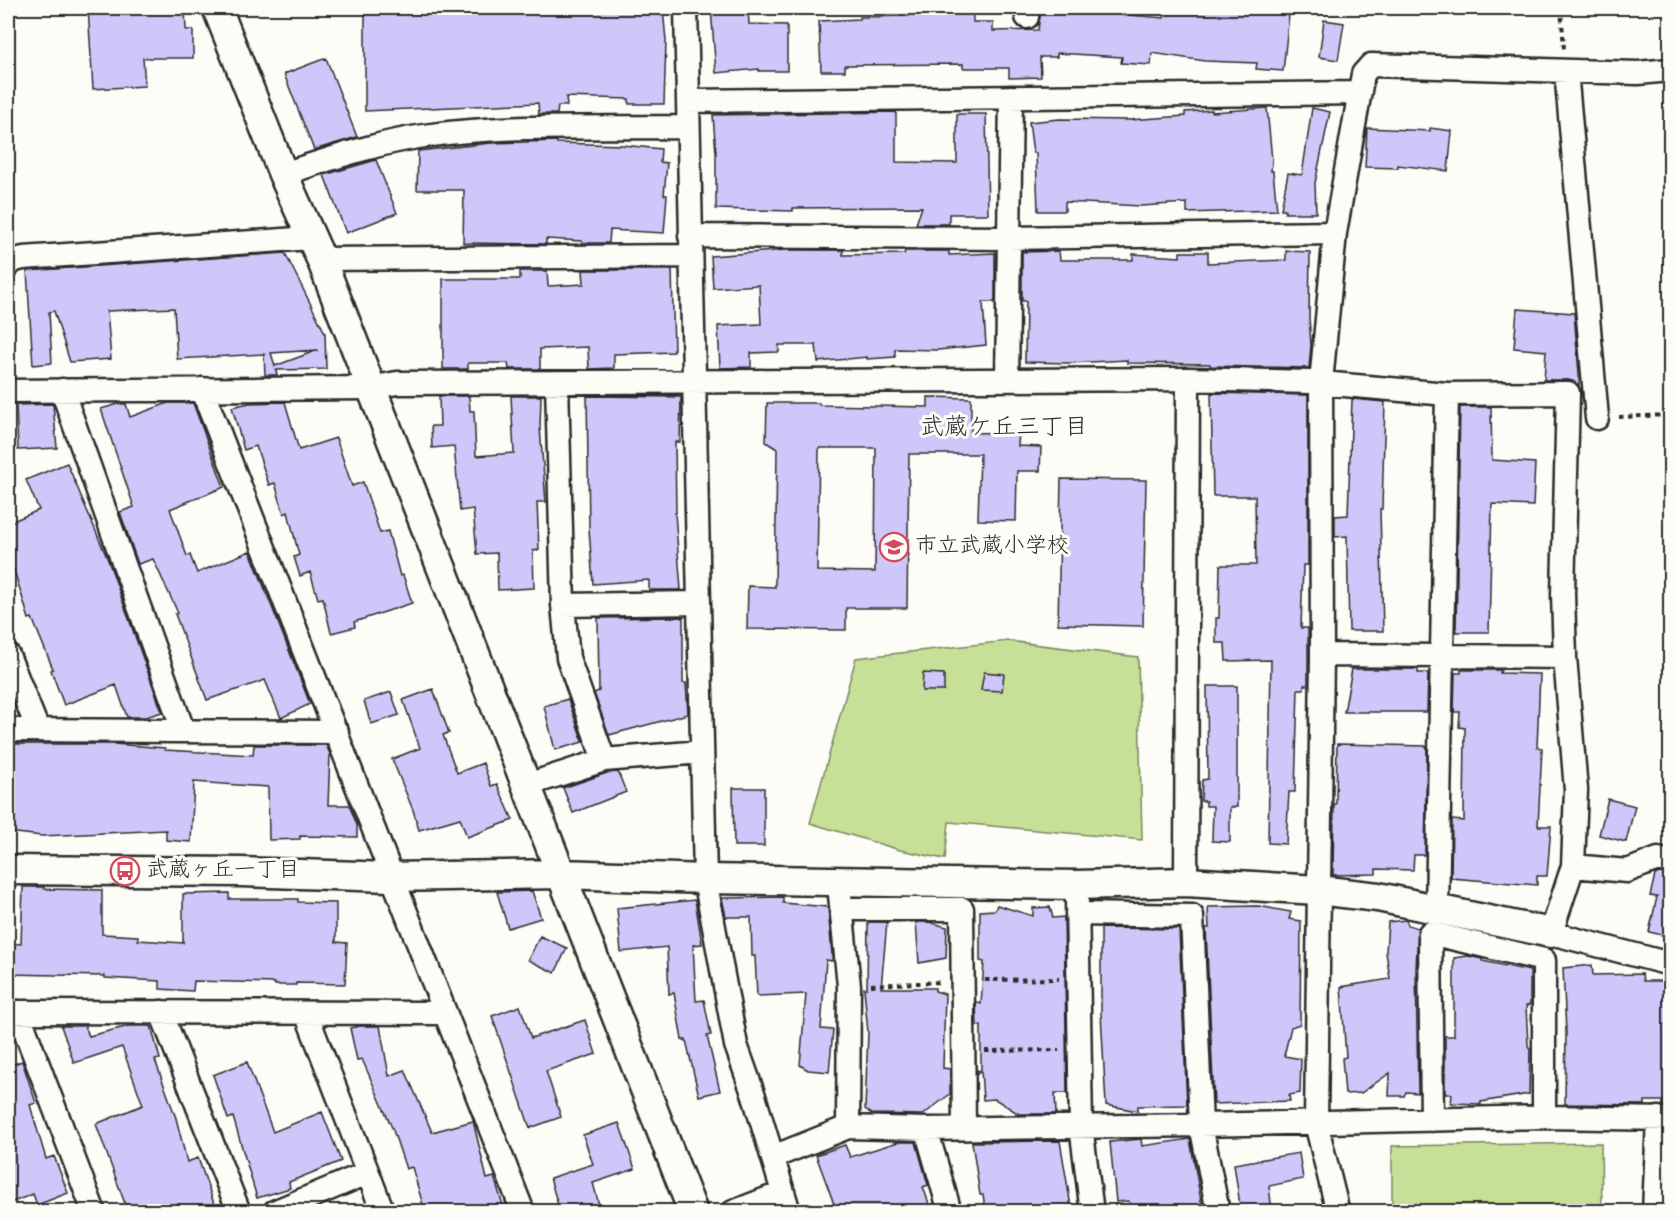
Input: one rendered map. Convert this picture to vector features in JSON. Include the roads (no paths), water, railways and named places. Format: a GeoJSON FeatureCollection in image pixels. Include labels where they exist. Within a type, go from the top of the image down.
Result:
{"type":"FeatureCollection","features":[{"type":"Feature","properties":{"kind":"street"},"geometry":{"type":"LineString","coordinates":[[217,8],[283,174],[316,249],[693,1212]]}},
{"type":"Feature","properties":{"kind":"street"},"geometry":{"type":"LineString","coordinates":[[686,8],[705,879],[736,1045],[754,1096],[785,1202],[733,1212]]}},
{"type":"Feature","properties":{"kind":"street"},"geometry":{"type":"LineString","coordinates":[[1338,1212],[1316,1123],[1322,655],[1321,383],[1335,233],[1363,74],[1371,65],[1638,73],[1671,70]]}},
{"type":"Feature","properties":{"kind":"street"},"geometry":{"type":"LineString","coordinates":[[1566,71],[1597,418]]}},
{"type":"Feature","properties":{"kind":"street"},"geometry":{"type":"LineString","coordinates":[[688,101],[1359,93]]}},
{"type":"Feature","properties":{"kind":"street"},"geometry":{"type":"LineString","coordinates":[[1007,380],[1011,97]]}},
{"type":"Feature","properties":{"kind":"street"},"geometry":{"type":"LineString","coordinates":[[283,174],[372,146],[424,136],[548,128],[688,127]]}},
{"type":"Feature","properties":{"kind":"street"},"geometry":{"type":"LineString","coordinates":[[8,266],[12,261],[23,258],[316,249],[690,246],[1335,233]]}},
{"type":"Feature","properties":{"kind":"street"},"geometry":{"type":"LineString","coordinates":[[1185,882],[1188,379]]}},
{"type":"Feature","properties":{"kind":"street"},"geometry":{"type":"LineString","coordinates":[[8,391],[370,388],[397,384],[1188,379],[1321,383],[1447,394],[1568,393],[1563,594],[1565,657],[1576,790],[1573,866],[1551,933]]}},
{"type":"Feature","properties":{"kind":"street"},"geometry":{"type":"LineString","coordinates":[[557,383],[563,605],[568,658],[604,759]]}},
{"type":"Feature","properties":{"kind":"street"},"geometry":{"type":"LineString","coordinates":[[202,389],[337,732],[390,877],[523,1212]]}},
{"type":"Feature","properties":{"kind":"street"},"geometry":{"type":"LineString","coordinates":[[62,390],[183,730]]}},
{"type":"Feature","properties":{"kind":"street"},"geometry":{"type":"LineString","coordinates":[[1437,909],[1447,394]]}},
{"type":"Feature","properties":{"kind":"street"},"geometry":{"type":"LineString","coordinates":[[563,605],[698,603]]}},
{"type":"Feature","properties":{"kind":"street"},"geometry":{"type":"LineString","coordinates":[[8,655],[38,730]]}},
{"type":"Feature","properties":{"kind":"street"},"geometry":{"type":"LineString","coordinates":[[1322,655],[1565,657]]}},
{"type":"Feature","properties":{"kind":"street"},"geometry":{"type":"LineString","coordinates":[[8,730],[337,732]]}},
{"type":"Feature","properties":{"kind":"street"},"geometry":{"type":"LineString","coordinates":[[527,785],[604,759],[702,752]]}},
{"type":"Feature","properties":{"kind":"street"},"geometry":{"type":"LineString","coordinates":[[1573,866],[1627,872],[1658,859],[1671,862]]}},
{"type":"Feature","properties":{"kind":"street"},"geometry":{"type":"LineString","coordinates":[[8,870],[241,872],[390,877],[562,874],[705,879],[962,909],[964,1128]]}},
{"type":"Feature","properties":{"kind":"street"},"geometry":{"type":"LineString","coordinates":[[840,895],[1185,882],[1318,890],[1378,897],[1437,909],[1551,933],[1671,964]]}},
{"type":"Feature","properties":{"kind":"street"},"geometry":{"type":"LineString","coordinates":[[1077,885],[1081,1126],[1092,1212]]}},
{"type":"Feature","properties":{"kind":"street"},"geometry":{"type":"LineString","coordinates":[[840,895],[849,986],[848,1127]]}},
{"type":"Feature","properties":{"kind":"street"},"geometry":{"type":"LineString","coordinates":[[1077,914],[1192,916],[1201,1125],[1218,1212]]}},
{"type":"Feature","properties":{"kind":"street"},"geometry":{"type":"LineString","coordinates":[[1432,1120],[1430,933],[1544,960],[1544,1117]]}},
{"type":"Feature","properties":{"kind":"street"},"geometry":{"type":"LineString","coordinates":[[94,1212],[13,1012],[444,1012]]}},
{"type":"Feature","properties":{"kind":"street"},"geometry":{"type":"LineString","coordinates":[[161,1012],[239,1212]]}},
{"type":"Feature","properties":{"kind":"street"},"geometry":{"type":"LineString","coordinates":[[306,1012],[382,1212]]}},
{"type":"Feature","properties":{"kind":"street"},"geometry":{"type":"LineString","coordinates":[[772,1157],[848,1127],[926,1129],[1544,1117],[1664,1119],[1654,1212]]}},
{"type":"Feature","properties":{"kind":"street"},"geometry":{"type":"LineString","coordinates":[[926,1129],[950,1212]]}},
{"type":"Feature","properties":{"kind":"street"},"geometry":{"type":"LineString","coordinates":[[274,1212],[368,1173]]}},
{"type":"Feature","properties":{"kind":"place","name":"市立武蔵小学校"},"geometry":{"type":"Point","coordinates":[894,547]}},
{"type":"Feature","properties":{"kind":"place","name":"武蔵ヶ丘一丁目"},"geometry":{"type":"Point","coordinates":[125,871]}},
{"type":"Feature","properties":{"kind":"district","name":"武蔵ケ丘三丁目"},"geometry":{"type":"Point","coordinates":[1004,429]}}]}
